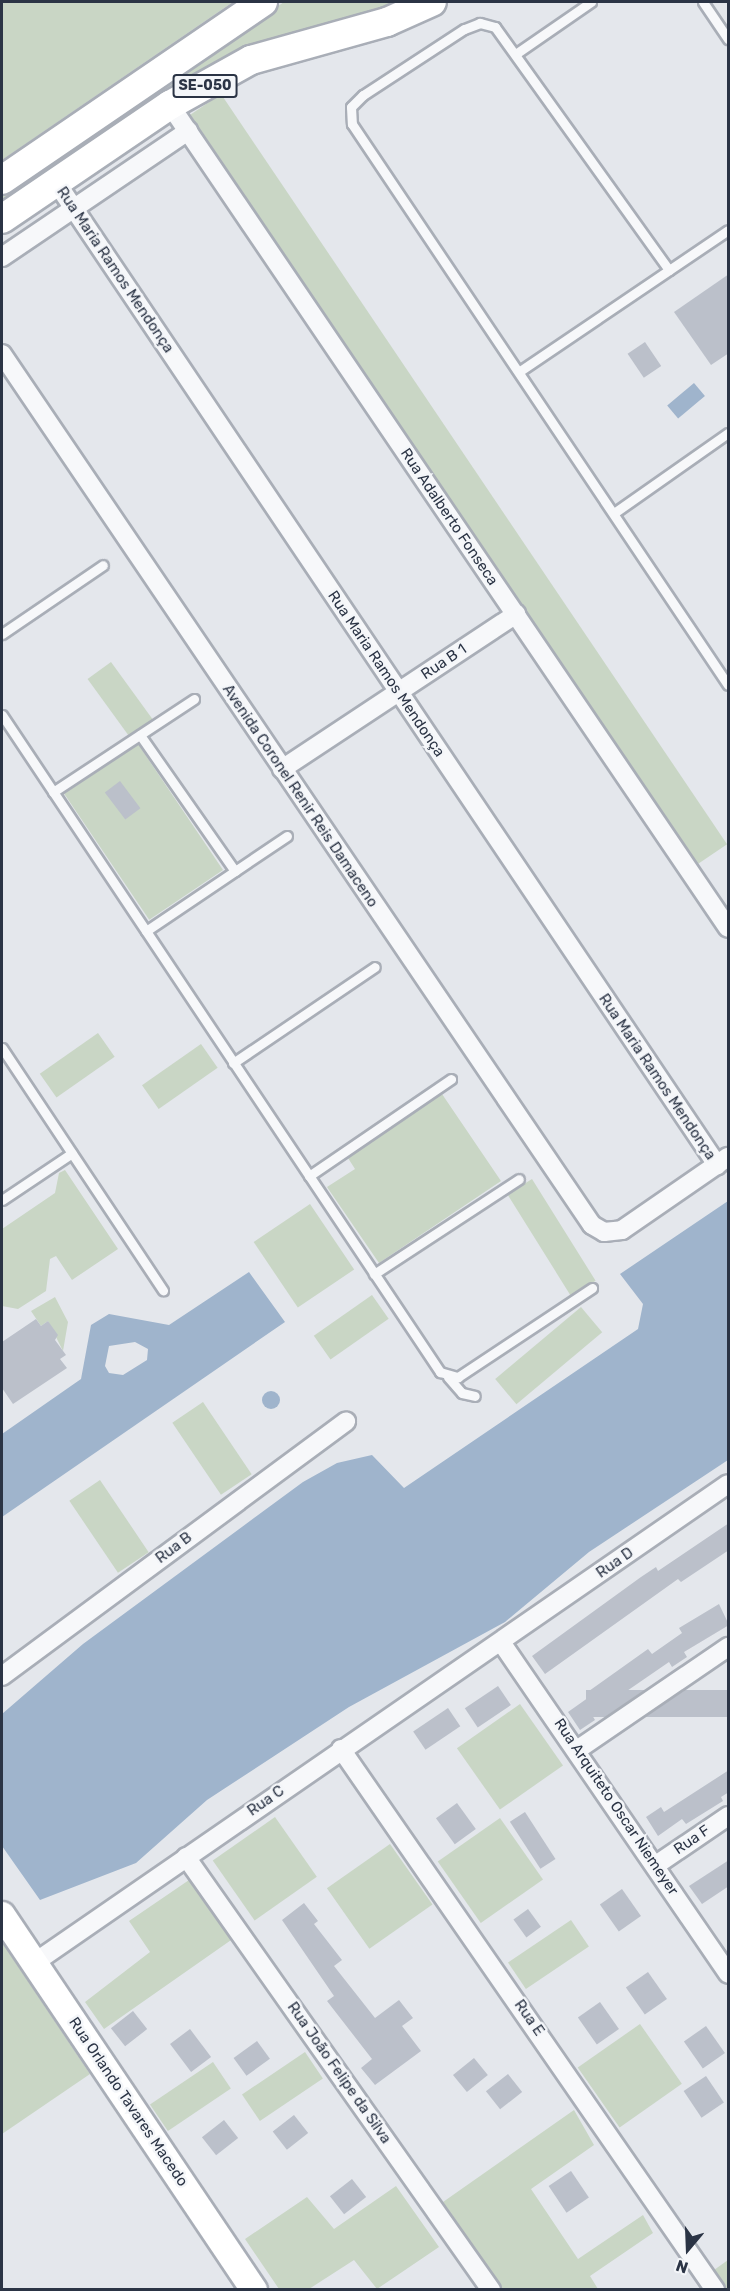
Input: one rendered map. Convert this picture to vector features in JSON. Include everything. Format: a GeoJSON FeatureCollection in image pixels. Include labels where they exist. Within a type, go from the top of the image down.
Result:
{"type":"FeatureCollection","features":[{"type":"Feature","properties":{"kind":"main road","name":"SE-050"},"geometry":{"type":"LineString","coordinates":[[2,180],[263,2]]}},
{"type":"Feature","properties":{"kind":"main road","name":"SE-050"},"geometry":{"type":"LineString","coordinates":[[2,219],[170,105],[251,60],[387,22],[432,2]]}},
{"type":"Feature","properties":{"kind":"street","name":"Rua Adalberto Fonseca"},"geometry":{"type":"LineString","coordinates":[[170,105],[729,928]]}},
{"type":"Feature","properties":{"kind":"street"},"geometry":{"type":"LineString","coordinates":[[2,257],[188,132]]}},
{"type":"Feature","properties":{"kind":"street","name":"Rua Maria Ramos Mendonça"},"geometry":{"type":"LineString","coordinates":[[56,182],[398,692],[723,1161]]}},
{"type":"Feature","properties":{"kind":"street","name":"Avenida Coronel Renir Reis Damaceno"},"geometry":{"type":"LineString","coordinates":[[2,354],[586,1219],[604,1232],[622,1230],[723,1161]]}},
{"type":"Feature","properties":{"kind":"street","name":"Rua B 1"},"geometry":{"type":"LineString","coordinates":[[282,769],[516,614]]}},
{"type":"Feature","properties":{"kind":"street","name":"Rua B"},"geometry":{"type":"LineString","coordinates":[[2,1676],[346,1421]]}},
{"type":"Feature","properties":{"kind":"street","name":"Rua D"},"geometry":{"type":"LineString","coordinates":[[501,1642],[729,1484]]}},
{"type":"Feature","properties":{"kind":"street","name":"Rua C"},"geometry":{"type":"LineString","coordinates":[[34,1963],[341,1749],[501,1642]]}},
{"type":"Feature","properties":{"kind":"street","name":"Rua Arquiteto Oscar Niemeyer"},"geometry":{"type":"LineString","coordinates":[[501,1642],[729,1974]]}},
{"type":"Feature","properties":{"kind":"street"},"geometry":{"type":"LineString","coordinates":[[577,1750],[729,1647]]}},
{"type":"Feature","properties":{"kind":"street","name":"Rua E"},"geometry":{"type":"LineString","coordinates":[[341,1749],[715,2289]]}},
{"type":"Feature","properties":{"kind":"street","name":"Rua F"},"geometry":{"type":"LineString","coordinates":[[656,1865],[729,1816]]}},
{"type":"Feature","properties":{"kind":"street","name":"Rua João Felipe da Silva"},"geometry":{"type":"LineString","coordinates":[[186,1857],[491,2289]]}},
{"type":"Feature","properties":{"kind":"street","name":"Rua Orlando Tavares Macedo"},"geometry":{"type":"LineString","coordinates":[[2,1915],[254,2289]]}},
{"type":"Feature","properties":{"kind":"lane"},"geometry":{"type":"LineString","coordinates":[[517,53],[591,2]]}},
{"type":"Feature","properties":{"kind":"lane"},"geometry":{"type":"LineString","coordinates":[[703,2],[729,39]]}},
{"type":"Feature","properties":{"kind":"lane"},"geometry":{"type":"LineString","coordinates":[[669,270],[517,53],[495,27],[473,24],[355,101],[351,115],[352,124],[729,685]]}},
{"type":"Feature","properties":{"kind":"lane"},"geometry":{"type":"LineString","coordinates":[[520,371],[729,230]]}},
{"type":"Feature","properties":{"kind":"lane"},"geometry":{"type":"LineString","coordinates":[[614,513],[729,433]]}},
{"type":"Feature","properties":{"kind":"lane"},"geometry":{"type":"LineString","coordinates":[[2,634],[103,565]]}},
{"type":"Feature","properties":{"kind":"lane"},"geometry":{"type":"LineString","coordinates":[[53,792],[194,699]]}},
{"type":"Feature","properties":{"kind":"lane"},"geometry":{"type":"LineString","coordinates":[[2,715],[441,1372],[462,1393],[475,1396]]}},
{"type":"Feature","properties":{"kind":"lane"},"geometry":{"type":"LineString","coordinates":[[140,735],[235,871]]}},
{"type":"Feature","properties":{"kind":"lane"},"geometry":{"type":"LineString","coordinates":[[146,932],[287,836]]}},
{"type":"Feature","properties":{"kind":"lane"},"geometry":{"type":"LineString","coordinates":[[233,1063],[375,967]]}},
{"type":"Feature","properties":{"kind":"lane"},"geometry":{"type":"LineString","coordinates":[[2,1048],[163,1290]]}},
{"type":"Feature","properties":{"kind":"lane"},"geometry":{"type":"LineString","coordinates":[[309,1176],[451,1079]]}},
{"type":"Feature","properties":{"kind":"lane"},"geometry":{"type":"LineString","coordinates":[[2,1200],[72,1153]]}},
{"type":"Feature","properties":{"kind":"lane"},"geometry":{"type":"LineString","coordinates":[[374,1274],[519,1179]]}},
{"type":"Feature","properties":{"kind":"lane"},"geometry":{"type":"LineString","coordinates":[[448,1377],[466,1372],[592,1288]]}},
{"type":"Feature","properties":{"kind":"green space"},"geometry":{"type":"Polygon","coordinates":[[[2,2],[233,2],[2,160],[2,2]]]}},
{"type":"Feature","properties":{"kind":"green space"},"geometry":{"type":"Polygon","coordinates":[[[284,2],[406,2],[348,25],[2,206],[2,192],[284,2]]]}},
{"type":"Feature","properties":{"kind":"green space"},"geometry":{"type":"Polygon","coordinates":[[[221,94],[727,844],[696,865],[190,115],[221,94]]]}},
{"type":"Feature","properties":{"kind":"green space"},"geometry":{"type":"Polygon","coordinates":[[[111,662],[153,720],[130,737],[88,679],[111,662]]]}},
{"type":"Feature","properties":{"kind":"green space"},"geometry":{"type":"Polygon","coordinates":[[[138,744],[223,870],[149,920],[64,794],[138,744]]]}},
{"type":"Feature","properties":{"kind":"green space"},"geometry":{"type":"Polygon","coordinates":[[[98,1033],[115,1057],[56,1097],[40,1074],[98,1033]]]}},
{"type":"Feature","properties":{"kind":"green space"},"geometry":{"type":"Polygon","coordinates":[[[201,1044],[218,1068],[159,1109],[142,1085],[201,1044]]]}},
{"type":"Feature","properties":{"kind":"green space"},"geometry":{"type":"Polygon","coordinates":[[[442,1094],[501,1181],[379,1263],[327,1187],[355,1169],[348,1158],[442,1094]]]}},
{"type":"Feature","properties":{"kind":"green space"},"geometry":{"type":"Polygon","coordinates":[[[65,1170],[118,1249],[72,1280],[56,1256],[50,1259],[46,1291],[18,1309],[2,1306],[2,1229],[55,1193],[59,1173],[65,1170]]]}},
{"type":"Feature","properties":{"kind":"green space"},"geometry":{"type":"Polygon","coordinates":[[[532,1179],[596,1281],[571,1296],[507,1194],[532,1179]]]}},
{"type":"Feature","properties":{"kind":"green space"},"geometry":{"type":"Polygon","coordinates":[[[310,1204],[354,1269],[298,1308],[254,1242],[310,1204]]]}},
{"type":"Feature","properties":{"kind":"green space"},"geometry":{"type":"Polygon","coordinates":[[[372,1295],[389,1319],[330,1359],[314,1336],[372,1295]]]}},
{"type":"Feature","properties":{"kind":"green space"},"geometry":{"type":"Polygon","coordinates":[[[55,1297],[68,1322],[63,1351],[48,1321],[41,1326],[31,1311],[55,1297]]]}},
{"type":"Feature","properties":{"kind":"green space"},"geometry":{"type":"Polygon","coordinates":[[[581,1307],[602,1332],[516,1404],[495,1379],[581,1307]]]}},
{"type":"Feature","properties":{"kind":"green space"},"geometry":{"type":"Polygon","coordinates":[[[203,1402],[252,1474],[221,1495],[172,1423],[203,1402]]]}},
{"type":"Feature","properties":{"kind":"green space"},"geometry":{"type":"Polygon","coordinates":[[[100,1480],[149,1552],[118,1573],[69,1501],[100,1480]]]}},
{"type":"Feature","properties":{"kind":"green space"},"geometry":{"type":"Polygon","coordinates":[[[520,1704],[563,1765],[500,1810],[457,1748],[520,1704]]]}},
{"type":"Feature","properties":{"kind":"green space"},"geometry":{"type":"Polygon","coordinates":[[[275,1817],[317,1877],[255,1920],[213,1861],[275,1817]]]}},
{"type":"Feature","properties":{"kind":"green space"},"geometry":{"type":"Polygon","coordinates":[[[500,1818],[543,1879],[481,1923],[438,1862],[500,1818]]]}},
{"type":"Feature","properties":{"kind":"green space"},"geometry":{"type":"Polygon","coordinates":[[[390,1844],[432,1905],[369,1949],[327,1888],[390,1844]]]}},
{"type":"Feature","properties":{"kind":"green space"},"geometry":{"type":"Polygon","coordinates":[[[192,1878],[234,1938],[104,2029],[85,2002],[150,1952],[129,1921],[192,1878]]]}},
{"type":"Feature","properties":{"kind":"green space"},"geometry":{"type":"Polygon","coordinates":[[[571,1920],[589,1947],[526,1989],[508,1962],[571,1920]]]}},
{"type":"Feature","properties":{"kind":"green space"},"geometry":{"type":"Polygon","coordinates":[[[2,1942],[90,2074],[2,2134],[2,1942]]]}},
{"type":"Feature","properties":{"kind":"green space"},"geometry":{"type":"Polygon","coordinates":[[[640,2024],[682,2084],[620,2127],[578,2068],[640,2024]]]}},
{"type":"Feature","properties":{"kind":"green space"},"geometry":{"type":"Polygon","coordinates":[[[305,2052],[323,2079],[260,2121],[242,2094],[305,2052]]]}},
{"type":"Feature","properties":{"kind":"green space"},"geometry":{"type":"Polygon","coordinates":[[[213,2062],[231,2089],[168,2131],[150,2104],[213,2062]]]}},
{"type":"Feature","properties":{"kind":"green space"},"geometry":{"type":"Polygon","coordinates":[[[574,2110],[594,2145],[531,2189],[578,2259],[643,2215],[653,2233],[590,2276],[598,2289],[503,2289],[443,2202],[574,2110]]]}},
{"type":"Feature","properties":{"kind":"green space"},"geometry":{"type":"Polygon","coordinates":[[[396,2186],[439,2247],[377,2289],[354,2260],[309,2289],[279,2289],[245,2239],[307,2197],[334,2229],[396,2186]]]}},
{"type":"Feature","properties":{"kind":"green space"},"geometry":{"type":"Polygon","coordinates":[[[728,2260],[728,2289],[727,2289],[714,2270],[728,2260]]]}},
{"type":"Feature","properties":{"kind":"water"},"geometry":{"type":"Polygon","coordinates":[[[694,383],[705,396],[678,419],[667,405],[694,383]]]}},
{"type":"Feature","properties":{"kind":"water"},"geometry":{"type":"Polygon","coordinates":[[[728,1201],[728,1460],[589,1552],[505,1622],[349,1707],[207,1800],[136,1863],[40,1900],[2,1846],[2,1714],[83,1644],[303,1482],[337,1463],[372,1455],[404,1488],[638,1329],[643,1304],[620,1274],[728,1201]]]}},
{"type":"Feature","properties":{"kind":"water"},"geometry":{"type":"Polygon","coordinates":[[[249,1272],[285,1322],[2,1517],[2,1434],[81,1379],[91,1325],[109,1314],[169,1325],[249,1272]],[[135,1342],[109,1346],[105,1366],[109,1373],[123,1375],[147,1360],[148,1349],[135,1342]]]}},
{"type":"Feature","properties":{"kind":"water"},"geometry":{"type":"Polygon","coordinates":[[[271,1391],[277,1394],[280,1400],[277,1406],[271,1409],[265,1406],[262,1400],[265,1394],[271,1391]]]}},
{"type":"Feature","properties":{"kind":"building"},"geometry":{"type":"Polygon","coordinates":[[[729,274],[729,353],[711,365],[674,312],[729,274]]]}},
{"type":"Feature","properties":{"kind":"building"},"geometry":{"type":"Polygon","coordinates":[[[645,342],[661,366],[644,378],[628,354],[645,342]]]}},
{"type":"Feature","properties":{"kind":"building"},"geometry":{"type":"Polygon","coordinates":[[[120,781],[140,808],[125,820],[105,792],[120,781]]]}},
{"type":"Feature","properties":{"kind":"building"},"geometry":{"type":"Polygon","coordinates":[[[36,1319],[41,1326],[48,1321],[58,1335],[55,1340],[66,1355],[60,1359],[67,1368],[13,1404],[2,1388],[2,1342],[36,1319]]]}},
{"type":"Feature","properties":{"kind":"building"},"geometry":{"type":"Polygon","coordinates":[[[729,1523],[729,1550],[681,1582],[678,1579],[545,1674],[532,1656],[641,1577],[656,1567],[658,1571],[729,1523]]]}},
{"type":"Feature","properties":{"kind":"building"},"geometry":{"type":"Polygon","coordinates":[[[719,1604],[729,1625],[684,1652],[687,1657],[672,1667],[669,1662],[592,1715],[595,1720],[580,1730],[568,1712],[592,1695],[589,1691],[648,1649],[652,1654],[682,1633],[679,1628],[719,1604]]]}},
{"type":"Feature","properties":{"kind":"building"},"geometry":{"type":"Polygon","coordinates":[[[498,1686],[511,1705],[478,1727],[465,1708],[498,1686]]]}},
{"type":"Feature","properties":{"kind":"building"},"geometry":{"type":"Polygon","coordinates":[[[586,1690],[728,1690],[728,1717],[586,1717],[586,1690]]]}},
{"type":"Feature","properties":{"kind":"building"},"geometry":{"type":"Polygon","coordinates":[[[448,1708],[460,1726],[425,1750],[413,1731],[448,1708]]]}},
{"type":"Feature","properties":{"kind":"building"},"geometry":{"type":"Polygon","coordinates":[[[729,1770],[729,1792],[721,1797],[723,1801],[686,1824],[682,1819],[658,1836],[646,1817],[661,1807],[664,1812],[729,1770]]]}},
{"type":"Feature","properties":{"kind":"building"},"geometry":{"type":"Polygon","coordinates":[[[457,1803],[476,1829],[455,1844],[436,1818],[457,1803]]]}},
{"type":"Feature","properties":{"kind":"building"},"geometry":{"type":"Polygon","coordinates":[[[525,1812],[555,1859],[540,1869],[510,1822],[525,1812]]]}},
{"type":"Feature","properties":{"kind":"building"},"geometry":{"type":"Polygon","coordinates":[[[729,1860],[729,1886],[702,1904],[689,1886],[729,1860]]]}},
{"type":"Feature","properties":{"kind":"building"},"geometry":{"type":"Polygon","coordinates":[[[622,1889],[641,1916],[619,1932],[600,1904],[622,1889]]]}},
{"type":"Feature","properties":{"kind":"building"},"geometry":{"type":"Polygon","coordinates":[[[304,1903],[318,1921],[314,1924],[342,1960],[334,1966],[375,2018],[399,2000],[413,2018],[402,2026],[421,2051],[375,2085],[361,2068],[372,2059],[327,2001],[334,1996],[282,1920],[304,1903]]]}},
{"type":"Feature","properties":{"kind":"building"},"geometry":{"type":"Polygon","coordinates":[[[528,1909],[541,1927],[526,1937],[513,1920],[528,1909]]]}},
{"type":"Feature","properties":{"kind":"building"},"geometry":{"type":"Polygon","coordinates":[[[648,1972],[667,1999],[645,2015],[626,1987],[648,1972]]]}},
{"type":"Feature","properties":{"kind":"building"},"geometry":{"type":"Polygon","coordinates":[[[600,2002],[619,2029],[597,2045],[578,2017],[600,2002]]]}},
{"type":"Feature","properties":{"kind":"building"},"geometry":{"type":"Polygon","coordinates":[[[133,2011],[147,2029],[125,2046],[111,2028],[133,2011]]]}},
{"type":"Feature","properties":{"kind":"building"},"geometry":{"type":"Polygon","coordinates":[[[706,2026],[725,2053],[703,2069],[684,2041],[706,2026]]]}},
{"type":"Feature","properties":{"kind":"building"},"geometry":{"type":"Polygon","coordinates":[[[190,2029],[211,2057],[191,2072],[170,2044],[190,2029]]]}},
{"type":"Feature","properties":{"kind":"building"},"geometry":{"type":"Polygon","coordinates":[[[257,2041],[270,2059],[246,2076],[234,2058],[257,2041]]]}},
{"type":"Feature","properties":{"kind":"building"},"geometry":{"type":"Polygon","coordinates":[[[474,2058],[488,2075],[467,2092],[453,2075],[474,2058]]]}},
{"type":"Feature","properties":{"kind":"building"},"geometry":{"type":"Polygon","coordinates":[[[508,2074],[522,2092],[500,2109],[486,2091],[508,2074]]]}},
{"type":"Feature","properties":{"kind":"building"},"geometry":{"type":"Polygon","coordinates":[[[706,2076],[724,2103],[702,2118],[684,2091],[706,2076]]]}},
{"type":"Feature","properties":{"kind":"building"},"geometry":{"type":"Polygon","coordinates":[[[294,2115],[308,2133],[287,2150],[273,2132],[294,2115]]]}},
{"type":"Feature","properties":{"kind":"building"},"geometry":{"type":"Polygon","coordinates":[[[224,2120],[238,2138],[216,2155],[202,2137],[224,2120]]]}},
{"type":"Feature","properties":{"kind":"building"},"geometry":{"type":"Polygon","coordinates":[[[571,2171],[589,2198],[567,2213],[549,2186],[571,2171]]]}},
{"type":"Feature","properties":{"kind":"building"},"geometry":{"type":"Polygon","coordinates":[[[352,2179],[366,2197],[344,2214],[330,2196],[352,2179]]]}}]}
